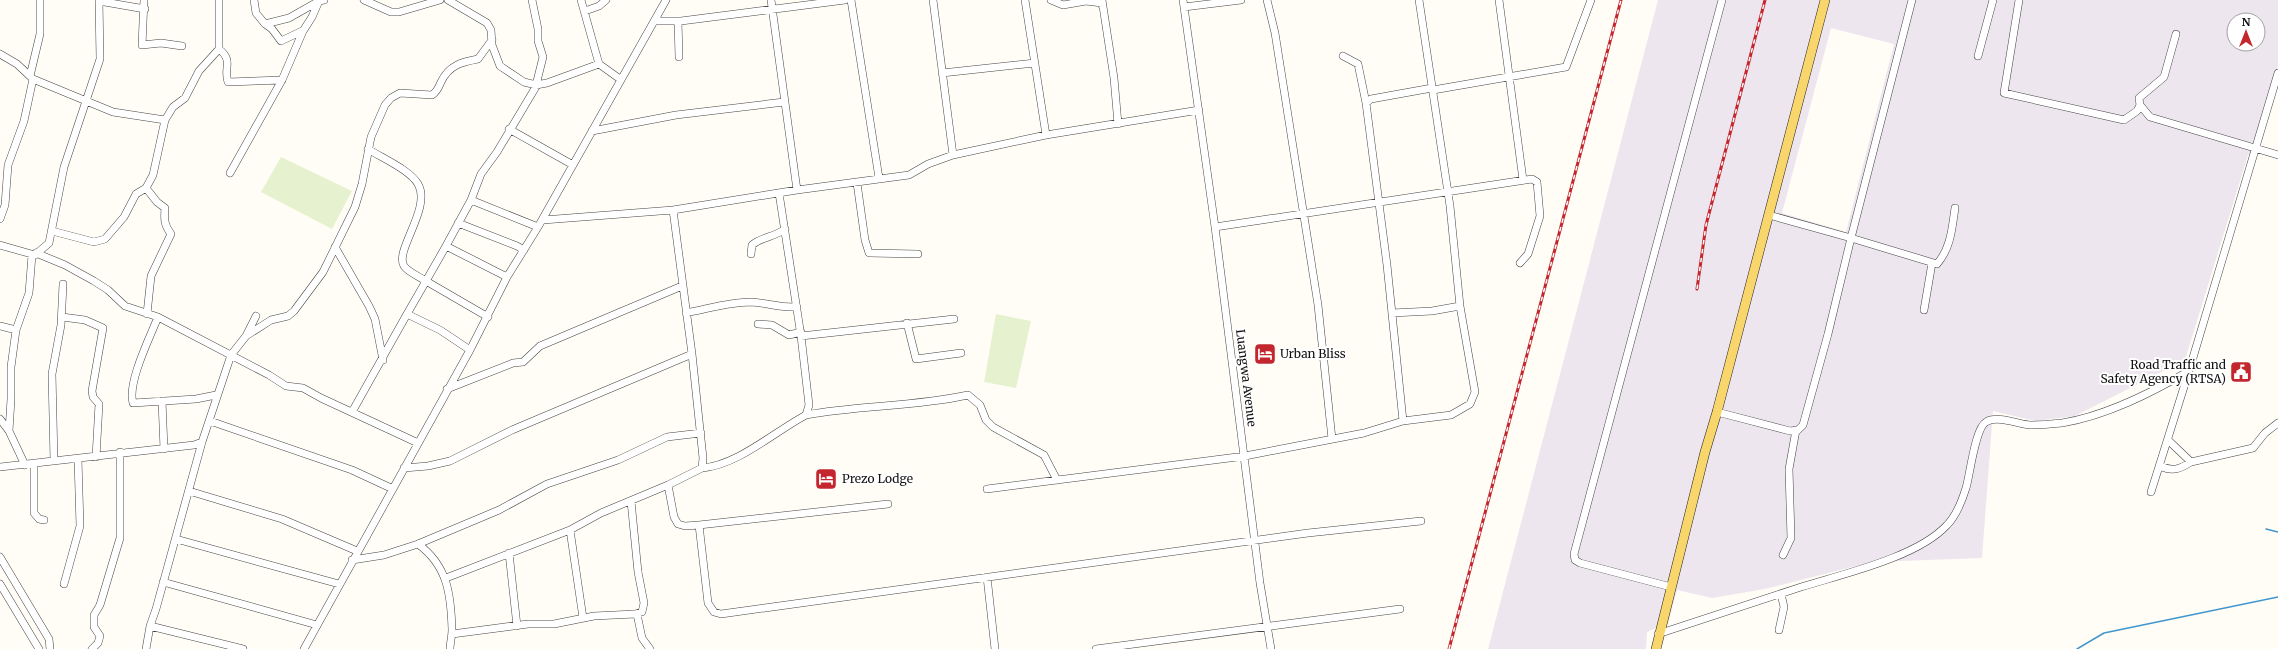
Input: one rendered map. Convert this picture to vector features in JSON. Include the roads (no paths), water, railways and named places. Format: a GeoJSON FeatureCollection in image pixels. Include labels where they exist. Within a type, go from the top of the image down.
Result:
{"type":"FeatureCollection","features":[{"type":"Feature","properties":{"kind":"main road"},"geometry":{"type":"LineString","coordinates":[[1656,649],[1658,634],[1705,452],[1770,215],[1825,0]]}},
{"type":"Feature","properties":{"kind":"street"},"geometry":{"type":"LineString","coordinates":[[0,219],[6,199],[8,166],[24,121],[40,34],[40,0]]}},
{"type":"Feature","properties":{"kind":"street"},"geometry":{"type":"LineString","coordinates":[[144,0],[145,9],[142,45],[161,43],[182,46]]}},
{"type":"Feature","properties":{"kind":"street"},"geometry":{"type":"LineString","coordinates":[[52,231],[94,242],[105,239],[124,217],[136,194],[146,188],[153,175],[165,120],[173,108],[184,98],[199,71],[219,49],[219,0]]}},
{"type":"Feature","properties":{"kind":"street"},"geometry":{"type":"LineString","coordinates":[[254,0],[256,13],[265,24],[272,29],[281,42],[303,30]]}},
{"type":"Feature","properties":{"kind":"street"},"geometry":{"type":"LineString","coordinates":[[364,0],[384,11],[400,12],[440,0]]}},
{"type":"Feature","properties":{"kind":"street"},"geometry":{"type":"LineString","coordinates":[[448,0],[487,23],[491,30],[492,40],[500,66],[517,78],[536,85],[547,83],[599,64]]}},
{"type":"Feature","properties":{"kind":"street"},"geometry":{"type":"LineString","coordinates":[[352,412],[383,360],[471,200],[481,174],[497,152],[536,85],[544,57],[538,41],[538,29],[532,0]]}},
{"type":"Feature","properties":{"kind":"street"},"geometry":{"type":"LineString","coordinates":[[581,0],[599,64],[620,79]]}},
{"type":"Feature","properties":{"kind":"street"},"geometry":{"type":"LineString","coordinates":[[584,11],[599,6],[606,0]]}},
{"type":"Feature","properties":{"kind":"street"},"geometry":{"type":"LineString","coordinates":[[304,649],[352,560],[470,350],[507,278],[543,220],[620,79],[666,0]]}},
{"type":"Feature","properties":{"kind":"street"},"geometry":{"type":"LineString","coordinates":[[771,0],[797,190]]}},
{"type":"Feature","properties":{"kind":"street"},"geometry":{"type":"LineString","coordinates":[[655,21],[678,21],[845,0]]}},
{"type":"Feature","properties":{"kind":"street"},"geometry":{"type":"LineString","coordinates":[[852,0],[879,178]]}},
{"type":"Feature","properties":{"kind":"street"},"geometry":{"type":"LineString","coordinates":[[932,0],[953,155]]}},
{"type":"Feature","properties":{"kind":"street"},"geometry":{"type":"LineString","coordinates":[[1025,0],[1046,135]]}},
{"type":"Feature","properties":{"kind":"street"},"geometry":{"type":"LineString","coordinates":[[1051,0],[1063,5],[1086,1],[1102,2],[1114,78],[1118,124]]}},
{"type":"Feature","properties":{"kind":"street"},"geometry":{"type":"LineString","coordinates":[[1184,3],[1241,0]]}},
{"type":"Feature","properties":{"kind":"street"},"geometry":{"type":"LineString","coordinates":[[1266,0],[1275,33],[1302,215],[1318,305],[1332,439]]}},
{"type":"Feature","properties":{"kind":"street"},"geometry":{"type":"LineString","coordinates":[[988,489],[1245,456],[1364,433],[1403,421],[1451,415],[1462,410],[1474,399],[1475,392],[1473,373],[1460,306],[1447,191],[1419,0]]}},
{"type":"Feature","properties":{"kind":"street"},"geometry":{"type":"LineString","coordinates":[[1499,0],[1523,180]]}},
{"type":"Feature","properties":{"kind":"street"},"geometry":{"type":"LineString","coordinates":[[1366,103],[1371,99],[1509,77],[1566,66],[1591,0]]}},
{"type":"Feature","properties":{"kind":"street"},"geometry":{"type":"LineString","coordinates":[[1671,587],[1580,563],[1575,560],[1574,554],[1722,0]]}},
{"type":"Feature","properties":{"kind":"street"},"geometry":{"type":"LineString","coordinates":[[1717,412],[1790,431],[1796,430],[1802,425],[1828,334],[1912,0]]}},
{"type":"Feature","properties":{"kind":"street"},"geometry":{"type":"LineString","coordinates":[[1978,56],[1993,0]]}},
{"type":"Feature","properties":{"kind":"street"},"geometry":{"type":"LineString","coordinates":[[2019,0],[2004,93],[2124,120],[2136,111],[2140,105]]}},
{"type":"Feature","properties":{"kind":"street"},"geometry":{"type":"LineString","coordinates":[[9,431],[11,366],[16,330],[29,293],[34,254],[49,243],[64,167],[100,59],[99,1],[145,9]]}},
{"type":"Feature","properties":{"kind":"street"},"geometry":{"type":"LineString","coordinates":[[265,24],[289,18],[321,1]]}},
{"type":"Feature","properties":{"kind":"street"},"geometry":{"type":"LineString","coordinates":[[230,173],[282,80],[303,30],[321,1]]}},
{"type":"Feature","properties":{"kind":"street","name":"Luangwa Avenue"},"geometry":{"type":"LineString","coordinates":[[1184,3],[1271,649]]}},
{"type":"Feature","properties":{"kind":"street"},"geometry":{"type":"LineString","coordinates":[[678,21],[680,57]]}},
{"type":"Feature","properties":{"kind":"street"},"geometry":{"type":"LineString","coordinates":[[2176,34],[2164,77],[2158,84],[2139,98],[2140,105],[2150,117],[2278,155]]}},
{"type":"Feature","properties":{"kind":"street"},"geometry":{"type":"LineString","coordinates":[[246,336],[271,320],[288,316],[294,312],[323,272],[355,207],[362,184],[368,149],[385,105],[391,98],[400,93],[432,95],[445,74],[463,61],[478,59],[492,40]]}},
{"type":"Feature","properties":{"kind":"street"},"geometry":{"type":"LineString","coordinates":[[219,49],[225,54],[227,59],[228,82],[282,80]]}},
{"type":"Feature","properties":{"kind":"street"},"geometry":{"type":"LineString","coordinates":[[0,54],[17,64],[31,77],[54,89],[120,114],[165,120]]}},
{"type":"Feature","properties":{"kind":"street"},"geometry":{"type":"LineString","coordinates":[[1343,56],[1358,64],[1366,103],[1392,312],[1403,421]]}},
{"type":"Feature","properties":{"kind":"street"},"geometry":{"type":"LineString","coordinates":[[942,73],[1035,63]]}},
{"type":"Feature","properties":{"kind":"street"},"geometry":{"type":"LineString","coordinates":[[2151,492],[2189,371],[2278,73]]}},
{"type":"Feature","properties":{"kind":"street"},"geometry":{"type":"LineString","coordinates":[[592,130],[676,115],[784,102]]}},
{"type":"Feature","properties":{"kind":"street"},"geometry":{"type":"LineString","coordinates":[[543,220],[673,210],[797,190],[909,175],[928,164],[953,155],[1046,135],[1199,110]]}},
{"type":"Feature","properties":{"kind":"street"},"geometry":{"type":"LineString","coordinates":[[509,129],[573,165]]}},
{"type":"Feature","properties":{"kind":"street"},"geometry":{"type":"LineString","coordinates":[[368,149],[409,174],[418,185],[420,206],[403,252],[402,262],[405,268],[488,317]]}},
{"type":"Feature","properties":{"kind":"street"},"geometry":{"type":"LineString","coordinates":[[1215,227],[1302,215],[1379,201],[1523,180],[1536,181],[1540,216],[1528,254],[1520,263]]}},
{"type":"Feature","properties":{"kind":"street"},"geometry":{"type":"LineString","coordinates":[[857,183],[865,240],[869,253],[918,254]]}},
{"type":"Feature","properties":{"kind":"street"},"geometry":{"type":"LineString","coordinates":[[146,188],[157,202],[165,208],[164,220],[166,227],[171,234],[151,276],[147,314]]}},
{"type":"Feature","properties":{"kind":"street"},"geometry":{"type":"LineString","coordinates":[[779,193],[801,334],[809,399],[806,415]]}},
{"type":"Feature","properties":{"kind":"street"},"geometry":{"type":"LineString","coordinates":[[471,200],[538,227]]}},
{"type":"Feature","properties":{"kind":"street"},"geometry":{"type":"LineString","coordinates":[[1770,215],[1937,264],[1949,243],[1955,208]]}},
{"type":"Feature","properties":{"kind":"street"},"geometry":{"type":"LineString","coordinates":[[673,210],[701,434],[703,458],[702,468]]}},
{"type":"Feature","properties":{"kind":"street"},"geometry":{"type":"LineString","coordinates":[[458,223],[524,250]]}},
{"type":"Feature","properties":{"kind":"street"},"geometry":{"type":"LineString","coordinates":[[751,254],[752,245],[756,242],[775,235],[785,229]]}},
{"type":"Feature","properties":{"kind":"street"},"geometry":{"type":"LineString","coordinates":[[0,245],[34,254],[64,265],[108,290],[125,306],[158,317],[269,375],[283,385],[308,390],[418,442]]}},
{"type":"Feature","properties":{"kind":"street"},"geometry":{"type":"LineString","coordinates":[[446,246],[507,278]]}},
{"type":"Feature","properties":{"kind":"street"},"geometry":{"type":"LineString","coordinates":[[335,247],[375,319],[383,360]]}},
{"type":"Feature","properties":{"kind":"street"},"geometry":{"type":"LineString","coordinates":[[1924,310],[1932,263]]}},
{"type":"Feature","properties":{"kind":"street"},"geometry":{"type":"LineString","coordinates":[[54,461],[52,374],[58,348],[62,317],[63,284]]}},
{"type":"Feature","properties":{"kind":"street"},"geometry":{"type":"LineString","coordinates":[[447,390],[513,363],[523,362],[540,346],[682,286]]}},
{"type":"Feature","properties":{"kind":"street"},"geometry":{"type":"LineString","coordinates":[[686,313],[730,303],[770,303],[780,307],[797,307]]}},
{"type":"Feature","properties":{"kind":"street"},"geometry":{"type":"LineString","coordinates":[[1392,312],[1432,311],[1460,306]]}},
{"type":"Feature","properties":{"kind":"street"},"geometry":{"type":"LineString","coordinates":[[407,314],[440,330],[470,350]]}},
{"type":"Feature","properties":{"kind":"street"},"geometry":{"type":"LineString","coordinates":[[146,649],[150,626],[176,539],[183,508],[202,442],[210,421],[216,395],[231,355],[246,336],[256,316]]}},
{"type":"Feature","properties":{"kind":"street"},"geometry":{"type":"LineString","coordinates":[[62,317],[85,320],[103,328],[92,391],[93,397],[99,404],[96,457]]}},
{"type":"Feature","properties":{"kind":"street"},"geometry":{"type":"LineString","coordinates":[[158,317],[134,380],[133,403],[196,399],[216,395]]}},
{"type":"Feature","properties":{"kind":"street"},"geometry":{"type":"LineString","coordinates":[[758,324],[772,324],[789,335],[954,319]]}},
{"type":"Feature","properties":{"kind":"street"},"geometry":{"type":"LineString","coordinates":[[907,323],[916,359],[962,353]]}},
{"type":"Feature","properties":{"kind":"street"},"geometry":{"type":"LineString","coordinates":[[0,326],[16,330]]}},
{"type":"Feature","properties":{"kind":"street"},"geometry":{"type":"LineString","coordinates":[[404,468],[428,466],[450,461],[512,430],[692,354]]}},
{"type":"Feature","properties":{"kind":"street"},"geometry":{"type":"LineString","coordinates":[[1658,634],[1869,565],[1922,544],[1936,536],[1948,524],[1959,508],[1966,488],[1980,430],[1986,421],[1993,420],[2030,425],[2062,423],[2090,416],[2116,407],[2189,371]]}},
{"type":"Feature","properties":{"kind":"street"},"geometry":{"type":"LineString","coordinates":[[446,578],[570,530],[600,513],[668,485],[702,468],[717,466],[743,455],[806,415],[837,410],[938,402],[968,395],[980,405],[986,420],[993,427],[1044,455],[1057,480]]}},
{"type":"Feature","properties":{"kind":"street"},"geometry":{"type":"LineString","coordinates":[[162,401],[164,448]]}},
{"type":"Feature","properties":{"kind":"street"},"geometry":{"type":"LineString","coordinates":[[0,419],[9,431],[25,465]]}},
{"type":"Feature","properties":{"kind":"street"},"geometry":{"type":"LineString","coordinates":[[210,421],[352,470],[393,489]]}},
{"type":"Feature","properties":{"kind":"street"},"geometry":{"type":"LineString","coordinates":[[2160,466],[2167,470],[2179,470],[2191,462],[2253,448],[2265,433],[2278,423]]}},
{"type":"Feature","properties":{"kind":"street"},"geometry":{"type":"LineString","coordinates":[[1783,555],[1791,538],[1789,469],[1796,430]]}},
{"type":"Feature","properties":{"kind":"street"},"geometry":{"type":"LineString","coordinates":[[352,560],[384,555],[418,544],[499,510],[546,484],[618,460],[667,437],[701,434]]}},
{"type":"Feature","properties":{"kind":"street"},"geometry":{"type":"LineString","coordinates":[[2168,440],[2191,462]]}},
{"type":"Feature","properties":{"kind":"street"},"geometry":{"type":"LineString","coordinates":[[0,467],[96,457],[120,452],[164,448],[202,442]]}},
{"type":"Feature","properties":{"kind":"street"},"geometry":{"type":"LineString","coordinates":[[92,649],[98,643],[100,636],[94,627],[94,615],[100,605],[120,538],[120,452]]}},
{"type":"Feature","properties":{"kind":"street"},"geometry":{"type":"LineString","coordinates":[[64,584],[80,526],[78,459]]}},
{"type":"Feature","properties":{"kind":"street"},"geometry":{"type":"LineString","coordinates":[[34,464],[34,514],[39,519],[44,520]]}},
{"type":"Feature","properties":{"kind":"street"},"geometry":{"type":"LineString","coordinates":[[668,485],[674,517],[678,524],[685,526],[888,504]]}},
{"type":"Feature","properties":{"kind":"street"},"geometry":{"type":"LineString","coordinates":[[189,491],[282,519],[357,551]]}},
{"type":"Feature","properties":{"kind":"street"},"geometry":{"type":"LineString","coordinates":[[452,634],[517,626],[554,624],[583,618],[637,614],[642,612],[644,603],[638,572],[631,501]]}},
{"type":"Feature","properties":{"kind":"street"},"geometry":{"type":"LineString","coordinates":[[698,525],[708,603],[714,612],[721,614],[1256,541],[1421,521]]}},
{"type":"Feature","properties":{"kind":"street"},"geometry":{"type":"LineString","coordinates":[[570,530],[583,618]]}},
{"type":"Feature","properties":{"kind":"street"},"geometry":{"type":"LineString","coordinates":[[176,539],[339,584]]}},
{"type":"Feature","properties":{"kind":"street"},"geometry":{"type":"LineString","coordinates":[[418,544],[438,563],[446,578],[452,634],[450,649]]}},
{"type":"Feature","properties":{"kind":"street"},"geometry":{"type":"LineString","coordinates":[[508,553],[517,626]]}},
{"type":"Feature","properties":{"kind":"street"},"geometry":{"type":"LineString","coordinates":[[0,557],[49,639],[50,649]]}},
{"type":"Feature","properties":{"kind":"street"},"geometry":{"type":"LineString","coordinates":[[987,577],[995,649]]}},
{"type":"Feature","properties":{"kind":"street"},"geometry":{"type":"LineString","coordinates":[[163,582],[317,625]]}},
{"type":"Feature","properties":{"kind":"street"},"geometry":{"type":"LineString","coordinates":[[0,584],[39,649]]}},
{"type":"Feature","properties":{"kind":"street"},"geometry":{"type":"LineString","coordinates":[[1780,630],[1784,607],[1781,594]]}},
{"type":"Feature","properties":{"kind":"street"},"geometry":{"type":"LineString","coordinates":[[1096,649],[1400,609]]}},
{"type":"Feature","properties":{"kind":"street"},"geometry":{"type":"LineString","coordinates":[[637,614],[642,638],[650,649]]}},
{"type":"Feature","properties":{"kind":"street"},"geometry":{"type":"LineString","coordinates":[[150,626],[243,649]]}},
{"type":"Feature","properties":{"kind":"waterway"},"geometry":{"type":"LineString","coordinates":[[2266,529],[2278,532]]}},
{"type":"Feature","properties":{"kind":"waterway"},"geometry":{"type":"LineString","coordinates":[[2077,649],[2104,633],[2278,597]]}},
{"type":"Feature","properties":{"kind":"railway"},"geometry":{"type":"LineString","coordinates":[[1449,649],[1621,0]]}},
{"type":"Feature","properties":{"kind":"railway"},"geometry":{"type":"LineString","coordinates":[[1697,289],[1706,225],[1765,0]]}},
{"type":"Feature","properties":{"kind":"place","name":"Urban Bliss"},"geometry":{"type":"Point","coordinates":[1265,354]}},
{"type":"Feature","properties":{"kind":"place","name":"Road Traffic and Safety Agency (RTSA)"},"geometry":{"type":"Point","coordinates":[2241,372]}},
{"type":"Feature","properties":{"kind":"place","name":"Prezo Lodge"},"geometry":{"type":"Point","coordinates":[826,479]}}]}
